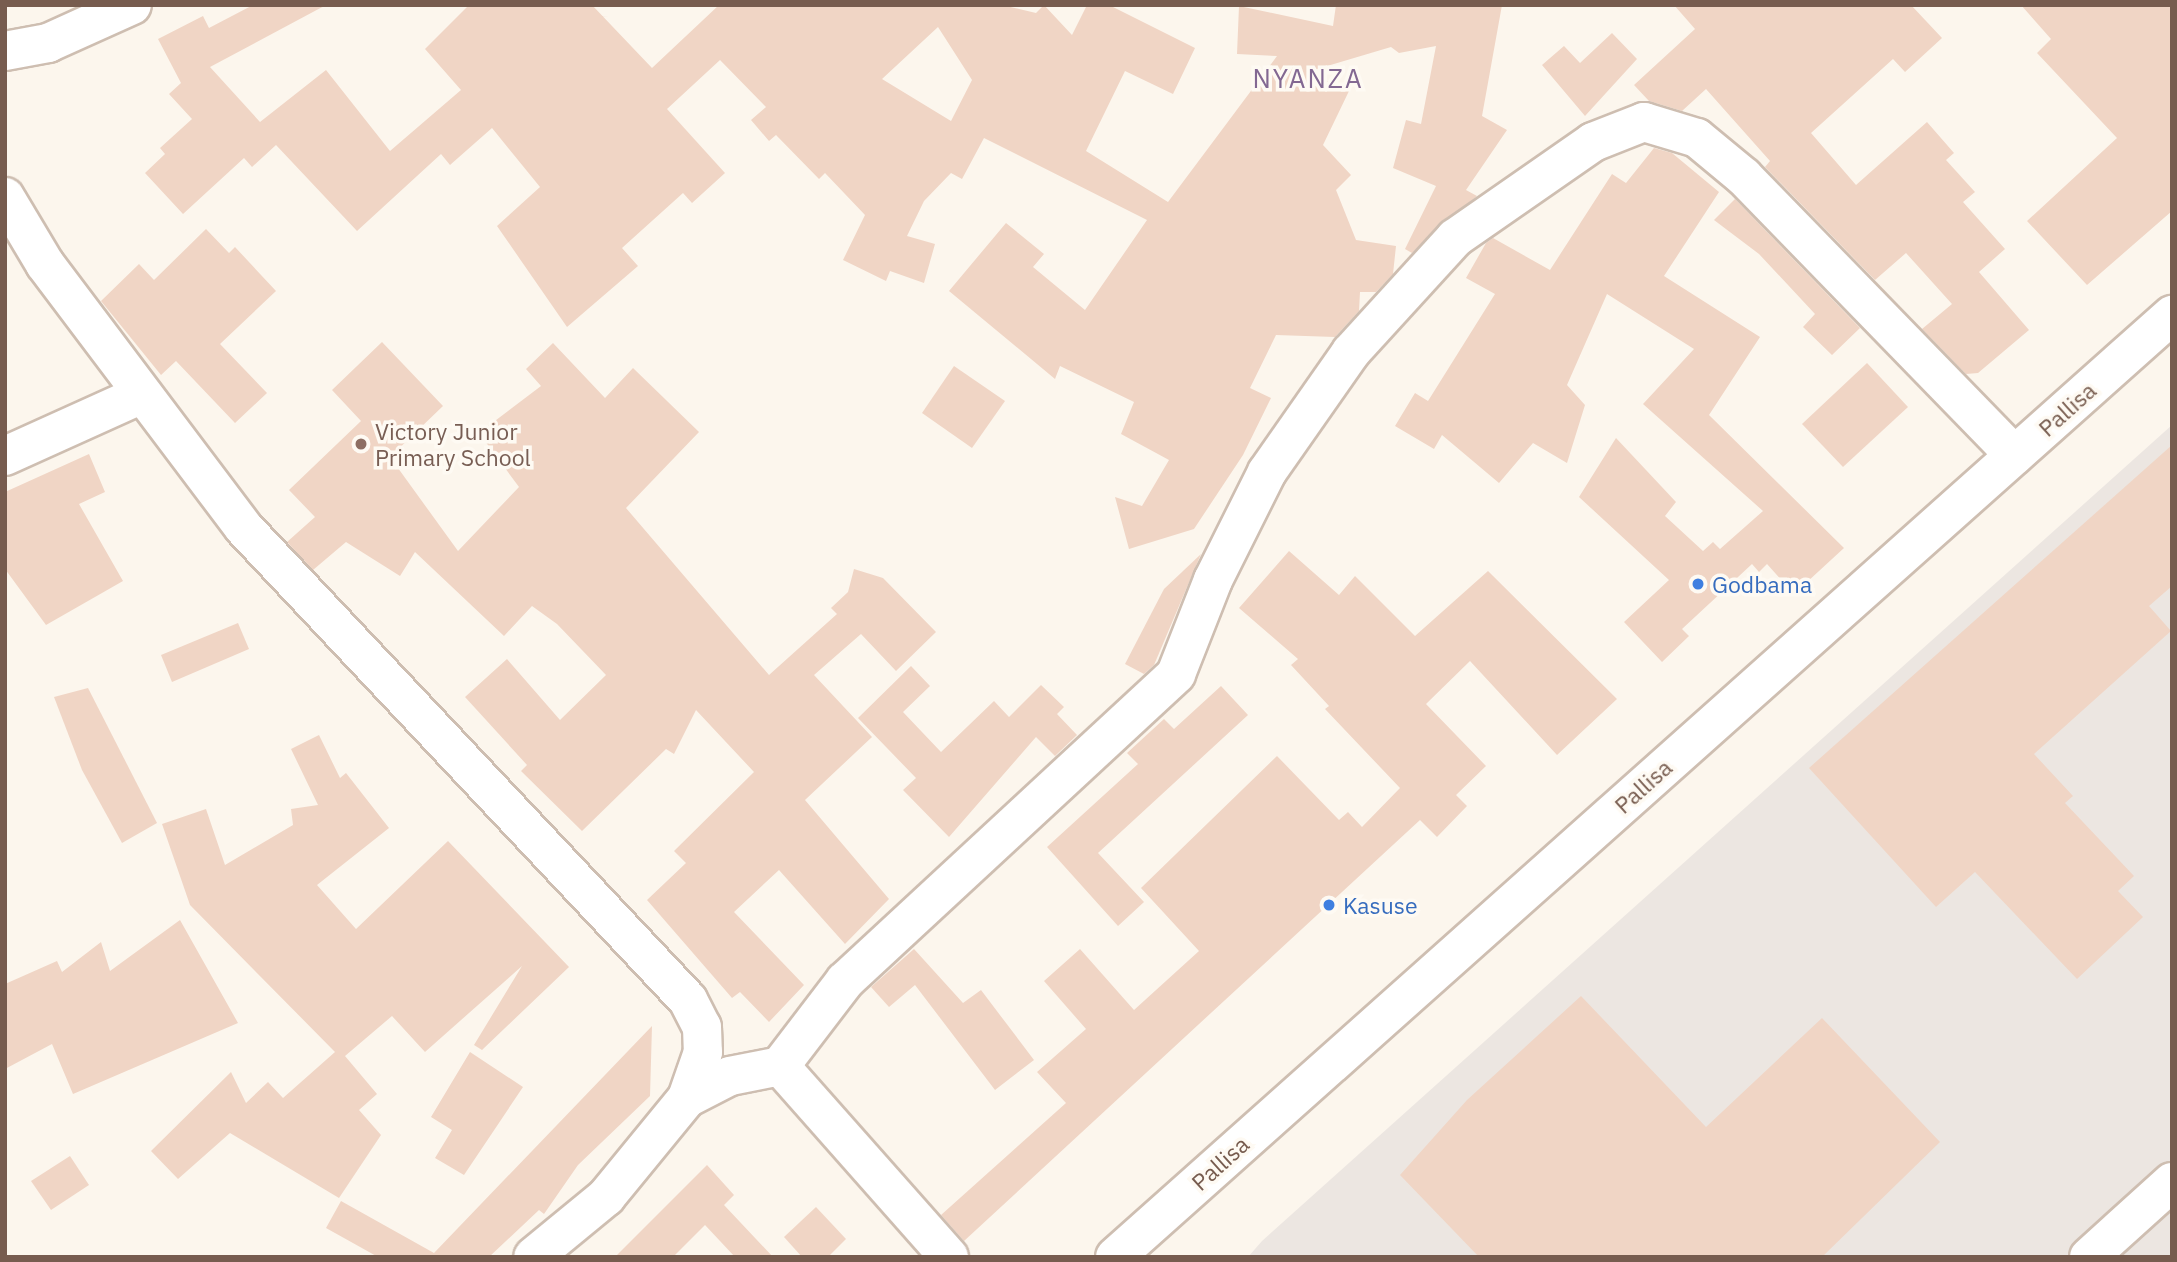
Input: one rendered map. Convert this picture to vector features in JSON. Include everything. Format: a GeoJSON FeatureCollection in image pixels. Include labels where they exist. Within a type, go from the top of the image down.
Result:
{"type":"FeatureCollection","features":[{"type":"Feature","properties":{"kind":"street"},"geometry":{"type":"LineString","coordinates":[[5,51],[48,43],[132,5]]}},
{"type":"Feature","properties":{"kind":"street"},"geometry":{"type":"LineString","coordinates":[[687,1098],[730,1076],[780,1066],[845,981],[1176,674],[1213,580],[1266,472],[1350,352],[1455,238],[1593,142],[1644,122],[1697,138],[1744,177],[2014,455]]}},
{"type":"Feature","properties":{"kind":"street"},"geometry":{"type":"LineString","coordinates":[[5,197],[45,264],[243,527],[688,1000],[702,1027],[703,1052],[687,1098],[606,1197],[533,1257]]}},
{"type":"Feature","properties":{"kind":"street","name":"Pallisa"},"geometry":{"type":"LineString","coordinates":[[1115,1257],[2172,315]]}},
{"type":"Feature","properties":{"kind":"street"},"geometry":{"type":"LineString","coordinates":[[5,456],[142,394]]}},
{"type":"Feature","properties":{"kind":"street"},"geometry":{"type":"LineString","coordinates":[[780,1066],[949,1257]]}},
{"type":"Feature","properties":{"kind":"street"},"geometry":{"type":"LineString","coordinates":[[2089,1257],[2172,1182]]}},
{"type":"Feature","properties":{"kind":"shaded area"},"geometry":{"type":"Polygon","coordinates":[[[2172,425],[2172,1257],[1248,1257],[1262,1241],[2172,425]]]}},
{"type":"Feature","properties":{"kind":"building"},"geometry":{"type":"Polygon","coordinates":[[[253,5],[326,5],[210,67],[260,122],[326,70],[390,151],[461,90],[425,49],[469,5],[592,5],[652,68],[719,5],[1002,5],[1036,13],[1044,5],[1072,35],[1087,5],[1109,5],[1195,48],[1173,94],[1125,71],[1086,151],[1168,202],[1277,56],[1237,54],[1239,6],[1333,26],[1336,5],[1502,5],[1482,116],[1507,130],[1466,190],[1477,196],[1412,253],[1405,249],[1436,186],[1393,168],[1406,120],[1421,124],[1436,46],[1399,53],[1391,47],[1307,72],[1349,91],[1323,145],[1351,175],[1336,190],[1356,240],[1396,246],[1393,274],[1376,292],[1360,292],[1359,311],[1335,337],[1276,335],[1250,388],[1271,398],[1243,455],[1194,529],[1129,549],[1115,497],[1142,506],[1169,460],[1121,434],[1134,402],[1060,366],[1055,379],[949,291],[1006,223],[1044,254],[1033,267],[1085,310],[1147,220],[984,138],[962,179],[951,173],[924,201],[907,236],[935,244],[924,283],[890,271],[886,281],[843,260],[865,215],[825,173],[819,179],[776,135],[769,141],[751,120],[766,107],[720,60],[667,109],[725,173],[692,203],[683,193],[622,248],[638,266],[567,327],[497,226],[540,187],[492,128],[450,165],[441,154],[357,231],[276,145],[252,167],[244,158],[183,214],[145,173],[165,154],[160,148],[192,119],[169,94],[181,83],[158,39],[203,16],[209,28],[253,5]],[[938,27],[882,79],[951,121],[972,80],[938,27]]]}},
{"type":"Feature","properties":{"kind":"building"},"geometry":{"type":"Polygon","coordinates":[[[1674,5],[1911,5],[1942,38],[1905,72],[1893,59],[1811,133],[1856,185],[1927,122],[1954,153],[1946,160],[1975,192],[1963,202],[2005,249],[1979,272],[2029,330],[1978,373],[1966,374],[1922,329],[1952,304],[1906,253],[1875,280],[1765,167],[1770,161],[1706,89],[1682,111],[1649,101],[1634,85],[1695,29],[1674,5]]]}},
{"type":"Feature","properties":{"kind":"building"},"geometry":{"type":"Polygon","coordinates":[[[2021,5],[2172,5],[2172,211],[2087,285],[2027,221],[2117,138],[2037,53],[2051,39],[2021,5]]]}},
{"type":"Feature","properties":{"kind":"building"},"geometry":{"type":"Polygon","coordinates":[[[1612,33],[1637,59],[1585,116],[1542,65],[1564,46],[1580,63],[1612,33]]]}},
{"type":"Feature","properties":{"kind":"building"},"geometry":{"type":"Polygon","coordinates":[[[1654,148],[1672,153],[1719,192],[1664,276],[1760,337],[1709,415],[1844,548],[1794,594],[1767,564],[1759,572],[1752,564],[1682,629],[1689,636],[1662,662],[1624,622],[1669,580],[1579,497],[1616,438],[1676,502],[1665,516],[1703,551],[1713,542],[1720,549],[1763,511],[1643,404],[1694,349],[1607,294],[1567,385],[1585,405],[1567,463],[1533,443],[1499,483],[1442,435],[1434,449],[1395,426],[1415,393],[1428,401],[1495,294],[1466,278],[1486,243],[1493,238],[1550,270],[1612,174],[1626,183],[1654,148]]]}},
{"type":"Feature","properties":{"kind":"building"},"geometry":{"type":"Polygon","coordinates":[[[1735,199],[1860,328],[1832,355],[1803,327],[1815,314],[1759,254],[1714,220],[1735,199]]]}},
{"type":"Feature","properties":{"kind":"building"},"geometry":{"type":"Polygon","coordinates":[[[206,229],[229,253],[235,247],[276,291],[220,344],[267,393],[235,423],[176,361],[161,375],[101,301],[139,264],[154,280],[206,229]]]}},
{"type":"Feature","properties":{"kind":"building"},"geometry":{"type":"Polygon","coordinates":[[[382,342],[443,406],[390,457],[458,551],[519,487],[479,433],[541,386],[526,369],[553,343],[605,398],[633,368],[699,432],[626,508],[769,675],[837,614],[831,608],[848,592],[854,569],[883,578],[936,632],[896,671],[861,634],[814,675],[872,737],[805,800],[889,899],[845,944],[779,870],[734,912],[804,985],[769,1022],[740,992],[732,998],[647,900],[686,863],[674,851],[754,772],[696,710],[674,754],[666,749],[582,831],[521,771],[527,765],[465,697],[507,659],[560,720],[606,675],[557,624],[532,606],[504,636],[415,552],[400,576],[346,542],[313,570],[287,542],[315,517],[289,490],[361,421],[332,390],[382,342]]]}},
{"type":"Feature","properties":{"kind":"building"},"geometry":{"type":"Polygon","coordinates":[[[1867,363],[1908,407],[1843,467],[1802,424],[1867,363]]]}},
{"type":"Feature","properties":{"kind":"building"},"geometry":{"type":"Polygon","coordinates":[[[954,366],[1005,401],[972,448],[922,413],[954,366]]]}},
{"type":"Feature","properties":{"kind":"building"},"geometry":{"type":"Polygon","coordinates":[[[2172,445],[2172,586],[2149,606],[2171,631],[2034,754],[2073,796],[2065,803],[2134,876],[2118,891],[2143,917],[2077,979],[1975,872],[1936,907],[1809,768],[2172,445]]]}},
{"type":"Feature","properties":{"kind":"building"},"geometry":{"type":"Polygon","coordinates":[[[89,454],[105,492],[79,504],[123,581],[46,625],[5,569],[5,492],[89,454]]]}},
{"type":"Feature","properties":{"kind":"building"},"geometry":{"type":"Polygon","coordinates":[[[1289,551],[1339,595],[1355,576],[1415,636],[1488,571],[1617,699],[1557,755],[1470,661],[1426,704],[1486,766],[1456,795],[1467,806],[1437,837],[1420,820],[964,1241],[941,1215],[1066,1103],[1037,1072],[1086,1029],[1044,981],[1080,949],[1134,1010],[1199,951],[1141,888],[1277,756],[1339,820],[1348,812],[1362,827],[1400,788],[1325,709],[1329,706],[1291,665],[1298,659],[1239,608],[1289,551]]]}},
{"type":"Feature","properties":{"kind":"building"},"geometry":{"type":"Polygon","coordinates":[[[1201,554],[1154,665],[1144,674],[1125,664],[1164,589],[1201,554]]]}},
{"type":"Feature","properties":{"kind":"building"},"geometry":{"type":"Polygon","coordinates":[[[238,623],[249,649],[172,682],[161,655],[238,623]]]}},
{"type":"Feature","properties":{"kind":"building"},"geometry":{"type":"Polygon","coordinates":[[[911,666],[930,686],[903,712],[941,752],[994,701],[1009,717],[1041,685],[1064,707],[1057,714],[1077,735],[1055,756],[1036,737],[949,837],[903,790],[916,778],[858,718],[911,666]]]}},
{"type":"Feature","properties":{"kind":"building"},"geometry":{"type":"Polygon","coordinates":[[[1221,686],[1248,715],[1098,853],[1144,902],[1118,926],[1047,847],[1138,764],[1127,753],[1164,719],[1174,729],[1221,686]]]}},
{"type":"Feature","properties":{"kind":"building"},"geometry":{"type":"Polygon","coordinates":[[[88,688],[157,823],[122,843],[82,770],[54,697],[88,688]]]}},
{"type":"Feature","properties":{"kind":"building"},"geometry":{"type":"Polygon","coordinates":[[[319,735],[340,778],[346,773],[389,828],[317,885],[356,929],[448,841],[569,967],[482,1050],[474,1045],[522,966],[425,1052],[392,1016],[345,1056],[377,1094],[359,1110],[381,1135],[339,1198],[230,1133],[178,1179],[151,1151],[231,1072],[246,1103],[268,1082],[283,1098],[335,1052],[190,905],[162,824],[206,809],[225,865],[293,825],[291,809],[318,805],[291,749],[319,735]]]}},
{"type":"Feature","properties":{"kind":"building"},"geometry":{"type":"Polygon","coordinates":[[[180,920],[238,1023],[73,1094],[52,1044],[5,1069],[5,984],[57,961],[62,972],[101,942],[110,971],[180,920]]]}},
{"type":"Feature","properties":{"kind":"building"},"geometry":{"type":"Polygon","coordinates":[[[914,949],[963,1003],[981,990],[1034,1060],[995,1090],[915,985],[889,1007],[871,987],[914,949]]]}},
{"type":"Feature","properties":{"kind":"building"},"geometry":{"type":"Polygon","coordinates":[[[1581,996],[1706,1127],[1822,1018],[1940,1142],[1822,1257],[1479,1257],[1400,1175],[1467,1100],[1581,996]]]}},
{"type":"Feature","properties":{"kind":"building"},"geometry":{"type":"Polygon","coordinates":[[[652,1026],[650,1096],[578,1165],[544,1214],[539,1210],[489,1257],[378,1257],[326,1228],[341,1201],[434,1253],[652,1026]]]}},
{"type":"Feature","properties":{"kind":"building"},"geometry":{"type":"Polygon","coordinates":[[[470,1052],[523,1087],[464,1175],[435,1158],[452,1130],[431,1117],[470,1052]]]}},
{"type":"Feature","properties":{"kind":"building"},"geometry":{"type":"Polygon","coordinates":[[[70,1156],[89,1185],[51,1210],[31,1181],[70,1156]]]}},
{"type":"Feature","properties":{"kind":"building"},"geometry":{"type":"Polygon","coordinates":[[[707,1165],[734,1195],[724,1205],[773,1257],[735,1257],[705,1225],[673,1257],[615,1257],[707,1165]]]}},
{"type":"Feature","properties":{"kind":"building"},"geometry":{"type":"Polygon","coordinates":[[[816,1207],[846,1239],[828,1257],[802,1257],[784,1237],[816,1207]]]}},
{"type":"Feature","properties":{"kind":"place","name":"Victory Junior Primary School"},"geometry":{"type":"Point","coordinates":[361,444]}},
{"type":"Feature","properties":{"kind":"place","name":"Godbama"},"geometry":{"type":"Point","coordinates":[1698,584]}},
{"type":"Feature","properties":{"kind":"place","name":"Kasuse"},"geometry":{"type":"Point","coordinates":[1329,905]}},
{"type":"Feature","properties":{"kind":"district","name":"NYANZA"},"geometry":{"type":"Point","coordinates":[1308,79]}}]}
